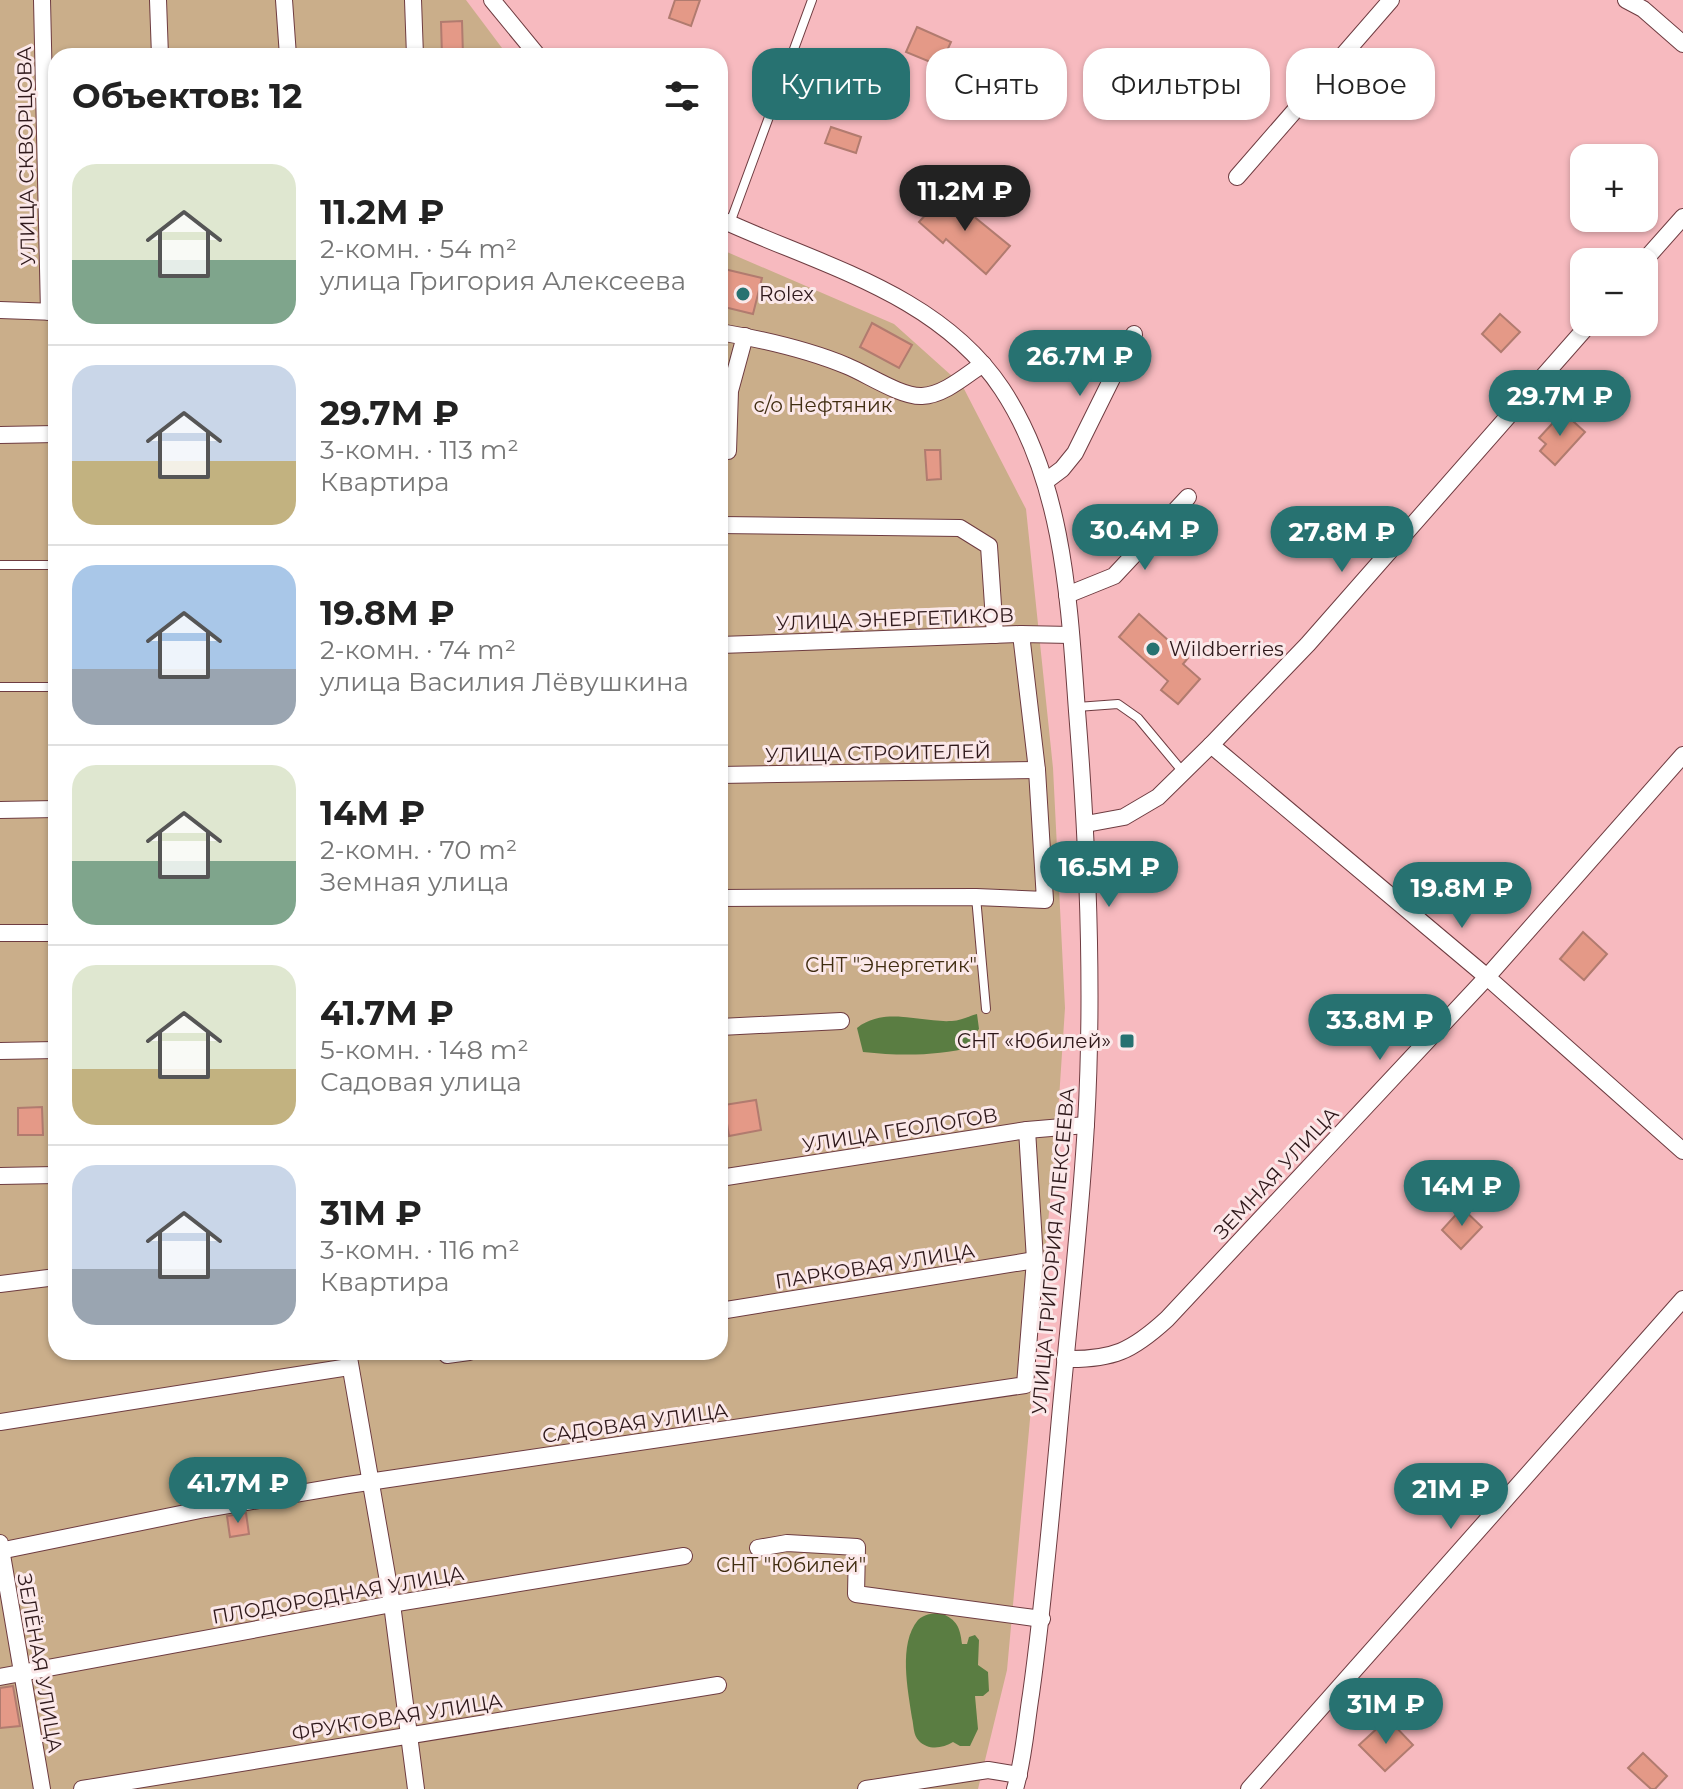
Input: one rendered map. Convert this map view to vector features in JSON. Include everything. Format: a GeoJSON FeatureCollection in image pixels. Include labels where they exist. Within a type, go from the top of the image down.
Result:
{"type":"FeatureCollection","features":[{"type":"Feature","properties":{"kind":"street","name":"УЛИЦА СКВОРЦОВА"},"geometry":{"type":"LineString","coordinates":[[42,0],[48,170]]}},
{"type":"Feature","properties":{"kind":"street"},"geometry":{"type":"LineString","coordinates":[[158,0],[160,48]]}},
{"type":"Feature","properties":{"kind":"street"},"geometry":{"type":"LineString","coordinates":[[284,0],[287,48]]}},
{"type":"Feature","properties":{"kind":"street"},"geometry":{"type":"LineString","coordinates":[[413,0],[415,48]]}},
{"type":"Feature","properties":{"kind":"street"},"geometry":{"type":"LineString","coordinates":[[492,0],[531,48]]}},
{"type":"Feature","properties":{"kind":"street"},"geometry":{"type":"LineString","coordinates":[[1237,177],[1391,0]]}},
{"type":"Feature","properties":{"kind":"street"},"geometry":{"type":"LineString","coordinates":[[1626,0],[1643,9],[1683,44]]}},
{"type":"Feature","properties":{"kind":"street"},"geometry":{"type":"LineString","coordinates":[[1655,248],[1683,217]]}},
{"type":"Feature","properties":{"kind":"street","name":"УЛИЦА ГРИГОРИЯ АЛЕКСЕЕВА"},"geometry":{"type":"LineString","coordinates":[[728,222],[899,299],[946,328],[983,364],[1002,390],[1035,450],[1046,481],[1067,595],[1071,635],[1086,824],[1090,963],[1086,1125],[1042,1619],[1017,1782]]}},
{"type":"Feature","properties":{"kind":"street"},"geometry":{"type":"LineString","coordinates":[[0,310],[48,312]]}},
{"type":"Feature","properties":{"kind":"street"},"geometry":{"type":"LineString","coordinates":[[728,333],[845,365],[907,393],[922,396],[943,390],[983,364]]}},
{"type":"Feature","properties":{"kind":"street"},"geometry":{"type":"LineString","coordinates":[[1046,481],[1062,469],[1075,453],[1134,334]]}},
{"type":"Feature","properties":{"kind":"street"},"geometry":{"type":"LineString","coordinates":[[728,451],[730,391],[745,336]]}},
{"type":"Feature","properties":{"kind":"street"},"geometry":{"type":"LineString","coordinates":[[1086,824],[1124,817],[1158,797],[1211,745],[1308,644],[1579,336]]}},
{"type":"Feature","properties":{"kind":"street"},"geometry":{"type":"LineString","coordinates":[[0,435],[48,434]]}},
{"type":"Feature","properties":{"kind":"street"},"geometry":{"type":"LineString","coordinates":[[1067,595],[1114,576],[1188,497]]}},
{"type":"Feature","properties":{"kind":"street"},"geometry":{"type":"LineString","coordinates":[[728,525],[960,528],[989,546],[995,635]]}},
{"type":"Feature","properties":{"kind":"street"},"geometry":{"type":"LineString","coordinates":[[728,898],[976,897],[1045,900],[1037,770],[1021,634]]}},
{"type":"Feature","properties":{"kind":"street","name":"УЛИЦА ЭНЕРГЕТИКОВ"},"geometry":{"type":"LineString","coordinates":[[728,645],[1021,634],[1071,635]]}},
{"type":"Feature","properties":{"kind":"street"},"geometry":{"type":"LineString","coordinates":[[1211,745],[1487,977],[1683,1151]]}},
{"type":"Feature","properties":{"kind":"street","name":"ЗЕМНАЯ УЛИЦА"},"geometry":{"type":"LineString","coordinates":[[1065,1359],[1096,1360],[1125,1352],[1167,1319],[1487,977],[1683,755]]}},
{"type":"Feature","properties":{"kind":"street","name":"УЛИЦА СТРОИТЕЛЕЙ"},"geometry":{"type":"LineString","coordinates":[[728,775],[1037,770]]}},
{"type":"Feature","properties":{"kind":"street"},"geometry":{"type":"LineString","coordinates":[[0,810],[48,809]]}},
{"type":"Feature","properties":{"kind":"street"},"geometry":{"type":"LineString","coordinates":[[0,933],[48,933]]}},
{"type":"Feature","properties":{"kind":"street"},"geometry":{"type":"LineString","coordinates":[[728,1027],[841,1021]]}},
{"type":"Feature","properties":{"kind":"street"},"geometry":{"type":"LineString","coordinates":[[0,1051],[48,1050]]}},
{"type":"Feature","properties":{"kind":"street","name":"УЛИЦА ГЕОЛОГОВ"},"geometry":{"type":"LineString","coordinates":[[728,1177],[1027,1130],[1086,1125]]}},
{"type":"Feature","properties":{"kind":"street","name":"САДОВАЯ УЛИЦА"},"geometry":{"type":"LineString","coordinates":[[0,1548],[370,1482],[1025,1385],[1035,1260],[1027,1130]]}},
{"type":"Feature","properties":{"kind":"street"},"geometry":{"type":"LineString","coordinates":[[0,1176],[48,1175]]}},
{"type":"Feature","properties":{"kind":"street","name":"ПАРКОВАЯ УЛИЦА"},"geometry":{"type":"LineString","coordinates":[[728,1310],[1035,1260]]}},
{"type":"Feature","properties":{"kind":"street"},"geometry":{"type":"LineString","coordinates":[[0,1284],[48,1278]]}},
{"type":"Feature","properties":{"kind":"street"},"geometry":{"type":"LineString","coordinates":[[1249,1789],[1683,1299]]}},
{"type":"Feature","properties":{"kind":"street"},"geometry":{"type":"LineString","coordinates":[[0,1422],[342,1360]]}},
{"type":"Feature","properties":{"kind":"street"},"geometry":{"type":"LineString","coordinates":[[348,1360],[392,1604],[416,1789]]}},
{"type":"Feature","properties":{"kind":"street"},"geometry":{"type":"LineString","coordinates":[[758,1548],[787,1543],[857,1547],[856,1594],[1042,1619]]}},
{"type":"Feature","properties":{"kind":"street","name":"ЗЕЛЁНАЯ УЛИЦА"},"geometry":{"type":"LineString","coordinates":[[0,1548],[42,1789]]}},
{"type":"Feature","properties":{"kind":"street","name":"ПЛОДОРОДНАЯ УЛИЦА"},"geometry":{"type":"LineString","coordinates":[[0,1677],[392,1604],[684,1556]]}},
{"type":"Feature","properties":{"kind":"street","name":"ФРУКТОВАЯ УЛИЦА"},"geometry":{"type":"LineString","coordinates":[[82,1789],[718,1685]]}},
{"type":"Feature","properties":{"kind":"street"},"geometry":{"type":"LineString","coordinates":[[866,1789],[988,1770],[1017,1782]]}},
{"type":"Feature","properties":{"kind":"lane"},"geometry":{"type":"LineString","coordinates":[[728,213],[812,0]]}},
{"type":"Feature","properties":{"kind":"lane"},"geometry":{"type":"LineString","coordinates":[[0,565],[48,565]]}},
{"type":"Feature","properties":{"kind":"lane"},"geometry":{"type":"LineString","coordinates":[[0,687],[48,687]]}},
{"type":"Feature","properties":{"kind":"lane"},"geometry":{"type":"LineString","coordinates":[[1077,707],[1118,704],[1138,718],[1183,772]]}},
{"type":"Feature","properties":{"kind":"lane"},"geometry":{"type":"LineString","coordinates":[[976,897],[986,1009]]}},
{"type":"Feature","properties":{"kind":"green space","name":"СНТ \"Юбилей\""},"geometry":{"type":"Polygon","coordinates":[[[0,0],[466,0],[502,48],[48,48],[48,1360],[728,1360],[728,252],[894,324],[962,385],[1026,509],[1053,768],[1065,1008],[1058,1114],[1007,1670],[978,1789],[0,1789],[0,0]]]}},
{"type":"Feature","properties":{"kind":"shaded area"},"geometry":{"type":"Polygon","coordinates":[[[977,1014],[979,1029],[973,1036],[973,1047],[932,1054],[863,1052],[857,1028],[879,1018],[952,1021],[977,1014]]]}},
{"type":"Feature","properties":{"kind":"shaded area"},"geometry":{"type":"Polygon","coordinates":[[[941,1613],[957,1625],[962,1644],[967,1644],[969,1637],[975,1635],[979,1640],[978,1665],[988,1672],[989,1691],[983,1696],[975,1696],[978,1729],[970,1746],[953,1742],[940,1747],[927,1746],[919,1741],[914,1730],[907,1681],[908,1642],[918,1620],[929,1614],[941,1613]]]}},
{"type":"Feature","properties":{"kind":"building"},"geometry":{"type":"Polygon","coordinates":[[[675,0],[700,0],[691,26],[669,18],[675,0]]]}},
{"type":"Feature","properties":{"kind":"building"},"geometry":{"type":"Polygon","coordinates":[[[462,21],[463,48],[442,48],[441,22],[462,21]]]}},
{"type":"Feature","properties":{"kind":"building"},"geometry":{"type":"Polygon","coordinates":[[[917,27],[951,42],[948,48],[926,48],[926,60],[910,54],[908,48],[917,27]]]}},
{"type":"Feature","properties":{"kind":"building"},"geometry":{"type":"Polygon","coordinates":[[[831,127],[861,137],[856,153],[825,143],[831,127]]]}},
{"type":"Feature","properties":{"kind":"building"},"geometry":{"type":"Polygon","coordinates":[[[945,193],[1010,246],[986,274],[946,239],[943,243],[919,222],[945,193]]]}},
{"type":"Feature","properties":{"kind":"building"},"geometry":{"type":"Polygon","coordinates":[[[728,270],[762,278],[753,314],[728,308],[728,270]]]}},
{"type":"Feature","properties":{"kind":"building"},"geometry":{"type":"Polygon","coordinates":[[[1500,314],[1520,332],[1501,352],[1482,334],[1500,314]]]}},
{"type":"Feature","properties":{"kind":"building"},"geometry":{"type":"Polygon","coordinates":[[[872,323],[912,345],[899,368],[860,347],[872,323]]]}},
{"type":"Feature","properties":{"kind":"building"},"geometry":{"type":"Polygon","coordinates":[[[1563,412],[1585,432],[1555,465],[1540,451],[1546,444],[1539,438],[1563,412]]]}},
{"type":"Feature","properties":{"kind":"building"},"geometry":{"type":"Polygon","coordinates":[[[925,450],[940,450],[941,479],[927,480],[925,450]]]}},
{"type":"Feature","properties":{"kind":"building"},"geometry":{"type":"Polygon","coordinates":[[[1139,614],[1188,658],[1183,664],[1200,679],[1178,704],[1161,690],[1168,681],[1119,637],[1139,614]]]}},
{"type":"Feature","properties":{"kind":"building"},"geometry":{"type":"Polygon","coordinates":[[[1583,932],[1607,954],[1584,980],[1560,959],[1583,932]]]}},
{"type":"Feature","properties":{"kind":"building"},"geometry":{"type":"Polygon","coordinates":[[[756,1100],[761,1130],[729,1136],[728,1104],[756,1100]]]}},
{"type":"Feature","properties":{"kind":"building"},"geometry":{"type":"Polygon","coordinates":[[[42,1107],[43,1135],[18,1135],[18,1108],[42,1107]]]}},
{"type":"Feature","properties":{"kind":"building"},"geometry":{"type":"Polygon","coordinates":[[[1462,1208],[1482,1227],[1461,1249],[1442,1230],[1462,1208]]]}},
{"type":"Feature","properties":{"kind":"building"},"geometry":{"type":"Polygon","coordinates":[[[246,1513],[249,1534],[230,1537],[227,1516],[246,1513]]]}},
{"type":"Feature","properties":{"kind":"building"},"geometry":{"type":"Polygon","coordinates":[[[13,1686],[20,1726],[0,1728],[0,1688],[13,1686]]]}},
{"type":"Feature","properties":{"kind":"building"},"geometry":{"type":"Polygon","coordinates":[[[1382,1724],[1388,1730],[1394,1725],[1413,1745],[1385,1771],[1359,1745],[1382,1724]]]}},
{"type":"Feature","properties":{"kind":"building"},"geometry":{"type":"Polygon","coordinates":[[[1643,1753],[1667,1776],[1655,1789],[1651,1789],[1628,1768],[1643,1753]]]}},
{"type":"Feature","properties":{"kind":"place","name":"Rolex"},"geometry":{"type":"Point","coordinates":[743,294]}},
{"type":"Feature","properties":{"kind":"place","name":"Wildberries"},"geometry":{"type":"Point","coordinates":[1153,649]}},
{"type":"Feature","properties":{"kind":"place","name":"СНТ «Юбилей»"},"geometry":{"type":"Point","coordinates":[1127,1041]}},
{"type":"Feature","properties":{"kind":"park label","name":"с/о Нефтяник"},"geometry":{"type":"Point","coordinates":[823,405]}},
{"type":"Feature","properties":{"kind":"park label","name":"СНТ \"Энергетик\""},"geometry":{"type":"Point","coordinates":[891,965]}}]}
